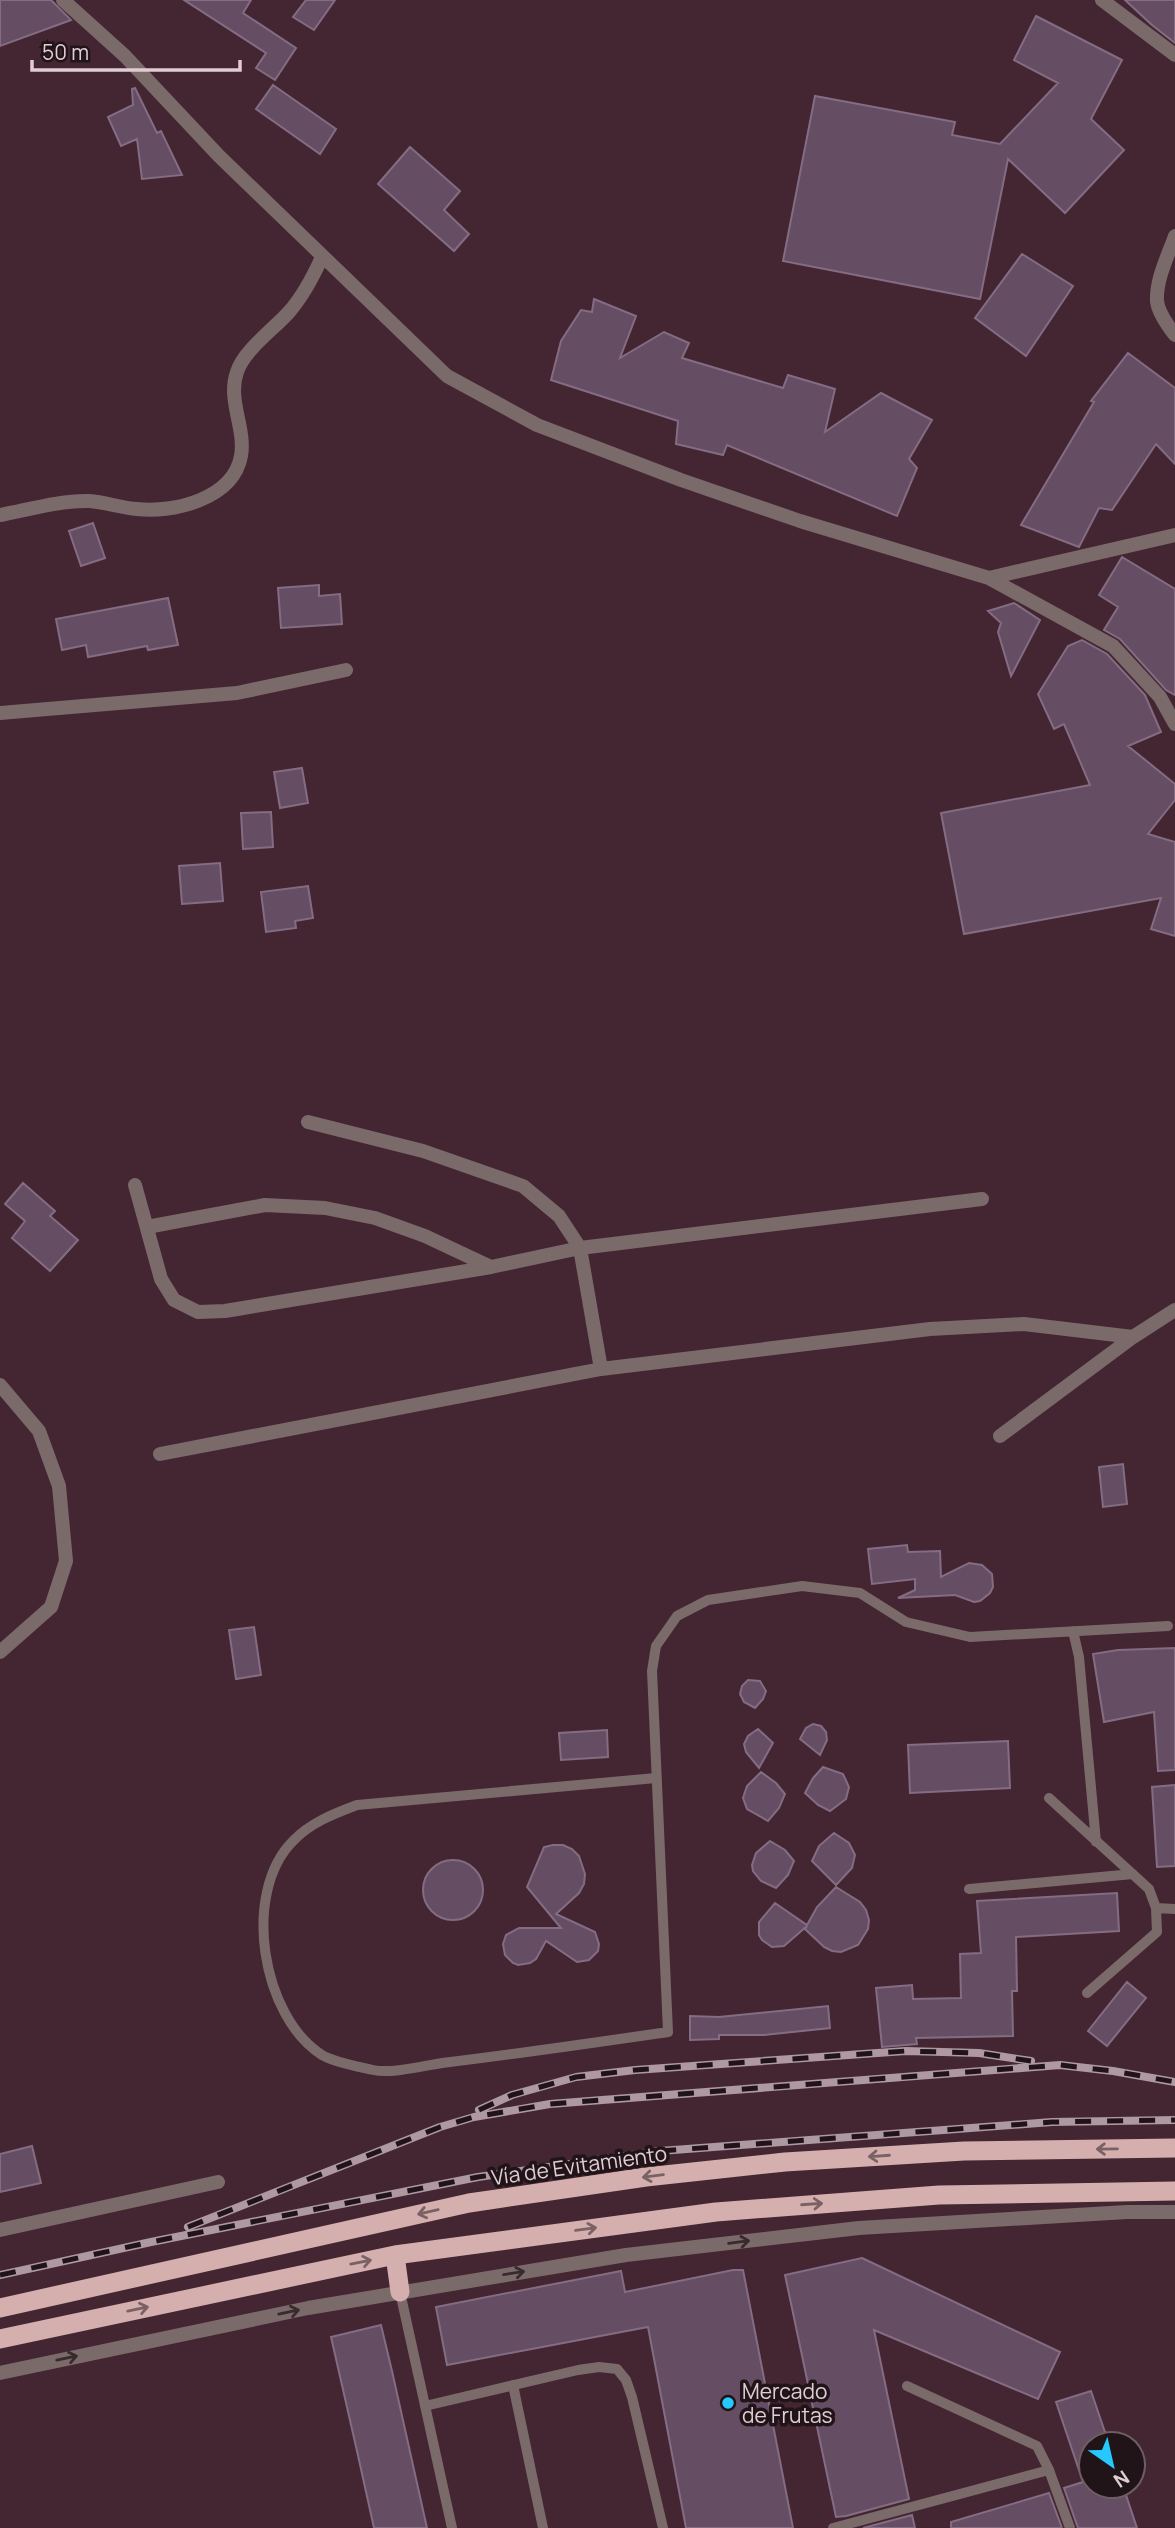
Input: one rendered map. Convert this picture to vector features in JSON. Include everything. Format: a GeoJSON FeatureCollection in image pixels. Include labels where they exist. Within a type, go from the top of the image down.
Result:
{"type":"FeatureCollection","features":[{"type":"Feature","properties":{"kind":"highway","name":"Vía de Evitamiento"},"geometry":{"type":"LineString","coordinates":[[0,2308],[469,2203],[646,2177],[785,2162],[964,2151],[1175,2148]]}},
{"type":"Feature","properties":{"kind":"highway"},"geometry":{"type":"LineString","coordinates":[[0,2339],[396,2255],[716,2212],[939,2195],[1127,2202],[1175,2192]]}},
{"type":"Feature","properties":{"kind":"highway"},"geometry":{"type":"LineString","coordinates":[[396,2255],[400,2292]]}},
{"type":"Feature","properties":{"kind":"street"},"geometry":{"type":"LineString","coordinates":[[63,0],[125,56],[219,156],[447,376],[537,425],[681,480],[800,521],[989,578],[1113,646],[1160,697],[1175,724]]}},
{"type":"Feature","properties":{"kind":"street"},"geometry":{"type":"LineString","coordinates":[[1102,0],[1175,55]]}},
{"type":"Feature","properties":{"kind":"street"},"geometry":{"type":"LineString","coordinates":[[1175,236],[1162,272],[1157,302],[1175,335]]}},
{"type":"Feature","properties":{"kind":"street"},"geometry":{"type":"LineString","coordinates":[[0,515],[89,501],[138,510],[180,508],[208,496],[233,477],[242,455],[233,395],[237,370],[256,344],[290,311],[312,281],[322,257]]}},
{"type":"Feature","properties":{"kind":"street"},"geometry":{"type":"LineString","coordinates":[[989,578],[1175,535]]}},
{"type":"Feature","properties":{"kind":"street"},"geometry":{"type":"LineString","coordinates":[[0,713],[237,693],[346,670]]}},
{"type":"Feature","properties":{"kind":"street"},"geometry":{"type":"LineString","coordinates":[[307,1122],[423,1151],[523,1186],[559,1216],[580,1248],[601,1369]]}},
{"type":"Feature","properties":{"kind":"street"},"geometry":{"type":"LineString","coordinates":[[135,1185],[161,1279],[174,1300],[198,1312],[225,1311],[491,1267],[580,1248],[982,1199]]}},
{"type":"Feature","properties":{"kind":"street"},"geometry":{"type":"LineString","coordinates":[[147,1227],[265,1205],[325,1208],[375,1218],[425,1236],[491,1267]]}},
{"type":"Feature","properties":{"kind":"street"},"geometry":{"type":"LineString","coordinates":[[1000,1436],[1133,1337],[1175,1310]]}},
{"type":"Feature","properties":{"kind":"street"},"geometry":{"type":"LineString","coordinates":[[160,1454],[601,1369],[943,1328],[1024,1324],[1133,1337]]}},
{"type":"Feature","properties":{"kind":"street"},"geometry":{"type":"LineString","coordinates":[[0,1385],[40,1431],[59,1486],[66,1561],[51,1607],[0,1652]]}},
{"type":"Feature","properties":{"kind":"street"},"geometry":{"type":"LineString","coordinates":[[0,2230],[218,2182]]}},
{"type":"Feature","properties":{"kind":"street"},"geometry":{"type":"LineString","coordinates":[[0,2373],[308,2308],[626,2255],[859,2228],[1127,2202],[1175,2212]]}},
{"type":"Feature","properties":{"kind":"lane"},"geometry":{"type":"LineString","coordinates":[[656,1778],[357,1805],[324,1817],[292,1842],[273,1873],[263,1908],[264,1938],[271,1982],[285,2015],[300,2035],[323,2056],[376,2071],[668,2032],[652,1671],[656,1646],[677,1616],[708,1600],[802,1586],[860,1593],[906,1622],[970,1637],[1168,1626]]}},
{"type":"Feature","properties":{"kind":"lane"},"geometry":{"type":"LineString","coordinates":[[1073,1631],[1079,1657],[1097,1842]]}},
{"type":"Feature","properties":{"kind":"lane"},"geometry":{"type":"LineString","coordinates":[[1049,1798],[1149,1889],[1156,1909],[1157,1932],[1087,1993]]}},
{"type":"Feature","properties":{"kind":"lane"},"geometry":{"type":"LineString","coordinates":[[969,1889],[1133,1874]]}},
{"type":"Feature","properties":{"kind":"lane"},"geometry":{"type":"LineString","coordinates":[[1156,1909],[1175,1909]]}},
{"type":"Feature","properties":{"kind":"lane"},"geometry":{"type":"LineString","coordinates":[[400,2292],[452,2528]]}},
{"type":"Feature","properties":{"kind":"lane"},"geometry":{"type":"LineString","coordinates":[[425,2406],[598,2367],[617,2369],[626,2380],[632,2398],[663,2528]]}},
{"type":"Feature","properties":{"kind":"lane"},"geometry":{"type":"LineString","coordinates":[[513,2385],[543,2528]]}},
{"type":"Feature","properties":{"kind":"lane"},"geometry":{"type":"LineString","coordinates":[[907,2386],[1037,2445],[1070,2528]]}},
{"type":"Feature","properties":{"kind":"lane"},"geometry":{"type":"LineString","coordinates":[[833,2528],[1049,2470]]}},
{"type":"Feature","properties":{"kind":"building"},"geometry":{"type":"Polygon","coordinates":[[[0,0],[51,0],[71,20],[0,46],[0,0]]]}},
{"type":"Feature","properties":{"kind":"building"},"geometry":{"type":"Polygon","coordinates":[[[184,0],[251,0],[243,13],[296,48],[275,80],[256,68],[266,53],[184,0]]]}},
{"type":"Feature","properties":{"kind":"building"},"geometry":{"type":"Polygon","coordinates":[[[306,0],[335,0],[314,30],[293,17],[306,0]]]}},
{"type":"Feature","properties":{"kind":"building"},"geometry":{"type":"Polygon","coordinates":[[[1125,0],[1175,0],[1175,43],[1152,25],[1125,0]]]}},
{"type":"Feature","properties":{"kind":"building"},"geometry":{"type":"Polygon","coordinates":[[[1036,16],[1122,60],[1091,119],[1124,150],[1065,213],[1008,159],[980,299],[783,261],[815,96],[955,122],[952,135],[1000,144],[1058,83],[1014,60],[1036,16]]]}},
{"type":"Feature","properties":{"kind":"building"},"geometry":{"type":"Polygon","coordinates":[[[273,85],[336,129],[320,154],[256,109],[273,85]]]}},
{"type":"Feature","properties":{"kind":"building"},"geometry":{"type":"Polygon","coordinates":[[[135,88],[157,133],[161,131],[182,175],[142,179],[137,139],[121,146],[108,117],[133,105],[132,89],[135,88]]]}},
{"type":"Feature","properties":{"kind":"building"},"geometry":{"type":"Polygon","coordinates":[[[410,147],[460,191],[444,210],[469,234],[454,251],[378,184],[410,147]]]}},
{"type":"Feature","properties":{"kind":"building"},"geometry":{"type":"Polygon","coordinates":[[[1022,254],[1073,286],[1026,356],[975,318],[1022,254]]]}},
{"type":"Feature","properties":{"kind":"building"},"geometry":{"type":"Polygon","coordinates":[[[594,299],[636,316],[620,358],[664,332],[689,343],[682,358],[783,388],[788,375],[835,389],[825,432],[881,393],[932,420],[909,459],[917,468],[897,516],[727,445],[723,455],[676,444],[678,421],[551,380],[561,341],[581,310],[592,312],[594,299]]]}},
{"type":"Feature","properties":{"kind":"building"},"geometry":{"type":"Polygon","coordinates":[[[1128,353],[1175,388],[1175,464],[1156,444],[1112,510],[1099,508],[1079,547],[1021,525],[1094,402],[1091,401],[1128,353]]]}},
{"type":"Feature","properties":{"kind":"building"},"geometry":{"type":"Polygon","coordinates":[[[93,523],[105,558],[81,566],[69,531],[93,523]]]}},
{"type":"Feature","properties":{"kind":"building"},"geometry":{"type":"Polygon","coordinates":[[[1122,557],[1175,589],[1175,695],[1166,690],[1120,639],[1104,630],[1118,607],[1099,595],[1122,557]]]}},
{"type":"Feature","properties":{"kind":"building"},"geometry":{"type":"Polygon","coordinates":[[[319,585],[319,596],[340,594],[342,624],[281,628],[278,588],[319,585]]]}},
{"type":"Feature","properties":{"kind":"building"},"geometry":{"type":"Polygon","coordinates":[[[168,598],[178,645],[148,650],[147,646],[88,657],[86,645],[62,650],[56,619],[168,598]]]}},
{"type":"Feature","properties":{"kind":"building"},"geometry":{"type":"Polygon","coordinates":[[[1014,603],[1040,620],[1011,676],[998,632],[1001,623],[988,611],[1014,603]]]}},
{"type":"Feature","properties":{"kind":"building"},"geometry":{"type":"Polygon","coordinates":[[[1082,640],[1107,654],[1145,695],[1161,732],[1128,746],[1175,784],[1175,800],[1148,834],[1175,842],[1175,936],[1151,929],[1161,898],[964,934],[941,813],[1090,785],[1064,724],[1054,729],[1038,694],[1068,646],[1082,640]]]}},
{"type":"Feature","properties":{"kind":"building"},"geometry":{"type":"Polygon","coordinates":[[[302,768],[308,803],[280,808],[274,772],[302,768]]]}},
{"type":"Feature","properties":{"kind":"building"},"geometry":{"type":"Polygon","coordinates":[[[271,812],[273,847],[243,849],[241,813],[271,812]]]}},
{"type":"Feature","properties":{"kind":"building"},"geometry":{"type":"Polygon","coordinates":[[[220,863],[223,901],[182,904],[179,866],[220,863]]]}},
{"type":"Feature","properties":{"kind":"building"},"geometry":{"type":"Polygon","coordinates":[[[308,886],[313,918],[295,921],[296,928],[266,932],[261,892],[308,886]]]}},
{"type":"Feature","properties":{"kind":"building"},"geometry":{"type":"Polygon","coordinates":[[[23,1183],[55,1211],[50,1216],[78,1240],[50,1271],[12,1238],[25,1221],[5,1204],[23,1183]]]}},
{"type":"Feature","properties":{"kind":"building"},"geometry":{"type":"Polygon","coordinates":[[[1123,1464],[1127,1504],[1103,1507],[1099,1467],[1123,1464]]]}},
{"type":"Feature","properties":{"kind":"building"},"geometry":{"type":"Polygon","coordinates":[[[907,1545],[908,1552],[940,1551],[941,1577],[969,1563],[982,1565],[992,1574],[993,1587],[990,1593],[974,1602],[955,1595],[898,1598],[915,1590],[915,1579],[872,1584],[868,1549],[907,1545]]]}},
{"type":"Feature","properties":{"kind":"building"},"geometry":{"type":"Polygon","coordinates":[[[254,1627],[261,1675],[236,1679],[229,1630],[254,1627]]]}},
{"type":"Feature","properties":{"kind":"building"},"geometry":{"type":"Polygon","coordinates":[[[1175,1648],[1175,1770],[1158,1771],[1154,1712],[1104,1722],[1093,1654],[1118,1650],[1175,1648]]]}},
{"type":"Feature","properties":{"kind":"building"},"geometry":{"type":"Polygon","coordinates":[[[748,1680],[760,1681],[766,1691],[755,1708],[744,1702],[740,1694],[742,1686],[748,1680]]]}},
{"type":"Feature","properties":{"kind":"building"},"geometry":{"type":"Polygon","coordinates":[[[813,1724],[821,1726],[826,1732],[827,1740],[820,1755],[800,1739],[806,1728],[813,1724]]]}},
{"type":"Feature","properties":{"kind":"building"},"geometry":{"type":"Polygon","coordinates":[[[758,1729],[773,1743],[759,1768],[746,1752],[744,1744],[748,1736],[758,1729]]]}},
{"type":"Feature","properties":{"kind":"building"},"geometry":{"type":"Polygon","coordinates":[[[607,1730],[608,1757],[561,1760],[559,1733],[607,1730]]]}},
{"type":"Feature","properties":{"kind":"building"},"geometry":{"type":"Polygon","coordinates":[[[1008,1741],[1010,1788],[910,1793],[908,1745],[1008,1741]]]}},
{"type":"Feature","properties":{"kind":"building"},"geometry":{"type":"Polygon","coordinates":[[[823,1767],[843,1774],[849,1787],[846,1799],[830,1811],[818,1805],[805,1793],[823,1767]]]}},
{"type":"Feature","properties":{"kind":"building"},"geometry":{"type":"Polygon","coordinates":[[[761,1772],[785,1794],[779,1808],[768,1821],[747,1809],[743,1798],[747,1786],[761,1772]]]}},
{"type":"Feature","properties":{"kind":"building"},"geometry":{"type":"Polygon","coordinates":[[[1175,1785],[1175,1866],[1157,1867],[1152,1787],[1175,1785]]]}},
{"type":"Feature","properties":{"kind":"building"},"geometry":{"type":"Polygon","coordinates":[[[834,1833],[849,1843],[855,1855],[852,1868],[836,1885],[812,1861],[819,1846],[834,1833]]]}},
{"type":"Feature","properties":{"kind":"building"},"geometry":{"type":"Polygon","coordinates":[[[770,1841],[785,1850],[794,1861],[788,1875],[776,1888],[761,1881],[752,1865],[756,1853],[770,1841]]]}},
{"type":"Feature","properties":{"kind":"building"},"geometry":{"type":"Polygon","coordinates":[[[553,1845],[572,1849],[579,1856],[585,1874],[579,1893],[556,1914],[595,1932],[598,1951],[589,1960],[577,1962],[546,1941],[536,1959],[518,1965],[505,1955],[503,1944],[506,1935],[519,1928],[561,1928],[527,1887],[544,1847],[553,1845]]]}},
{"type":"Feature","properties":{"kind":"building"},"geometry":{"type":"Polygon","coordinates":[[[453,1860],[470,1865],[478,1873],[483,1890],[478,1907],[470,1915],[453,1920],[436,1915],[428,1907],[423,1890],[428,1873],[436,1865],[453,1860]]]}},
{"type":"Feature","properties":{"kind":"building"},"geometry":{"type":"Polygon","coordinates":[[[836,1887],[860,1902],[866,1910],[868,1929],[858,1945],[841,1952],[832,1951],[805,1929],[807,1926],[784,1946],[772,1947],[762,1940],[759,1935],[759,1922],[775,1903],[807,1925],[817,1907],[836,1887]]]}},
{"type":"Feature","properties":{"kind":"building"},"geometry":{"type":"Polygon","coordinates":[[[1117,1893],[1119,1931],[1016,1937],[1017,1991],[1012,1991],[1013,2036],[916,2038],[917,2044],[882,2047],[876,1988],[912,1985],[913,1999],[961,1998],[960,1954],[981,1953],[977,1901],[1117,1893]]]}},
{"type":"Feature","properties":{"kind":"building"},"geometry":{"type":"Polygon","coordinates":[[[1127,1982],[1146,1998],[1107,2046],[1088,2031],[1127,1982]]]}},
{"type":"Feature","properties":{"kind":"building"},"geometry":{"type":"Polygon","coordinates":[[[828,2006],[830,2028],[764,2035],[719,2035],[719,2039],[690,2040],[690,2016],[719,2017],[828,2006]]]}},
{"type":"Feature","properties":{"kind":"building"},"geometry":{"type":"Polygon","coordinates":[[[32,2146],[41,2183],[0,2192],[0,2154],[32,2146]]]}},
{"type":"Feature","properties":{"kind":"building"},"geometry":{"type":"Polygon","coordinates":[[[862,2258],[1060,2352],[1038,2399],[874,2330],[909,2499],[836,2517],[785,2275],[862,2258]]]}},
{"type":"Feature","properties":{"kind":"building"},"geometry":{"type":"Polygon","coordinates":[[[743,2270],[793,2528],[686,2528],[648,2327],[447,2365],[436,2307],[621,2271],[625,2292],[743,2270]]]}},
{"type":"Feature","properties":{"kind":"building"},"geometry":{"type":"Polygon","coordinates":[[[381,2325],[427,2528],[374,2528],[331,2337],[381,2325]]]}},
{"type":"Feature","properties":{"kind":"building"},"geometry":{"type":"Polygon","coordinates":[[[1091,2391],[1104,2430],[1077,2430],[1077,2464],[1056,2402],[1091,2391]]]}},
{"type":"Feature","properties":{"kind":"building"},"geometry":{"type":"Polygon","coordinates":[[[1077,2484],[1077,2500],[1128,2500],[1137,2528],[1078,2528],[1064,2488],[1077,2484]]]}},
{"type":"Feature","properties":{"kind":"building"},"geometry":{"type":"Polygon","coordinates":[[[1049,2493],[1062,2528],[951,2528],[951,2522],[1049,2493]]]}},
{"type":"Feature","properties":{"kind":"building"},"geometry":{"type":"Polygon","coordinates":[[[912,2515],[915,2528],[863,2528],[912,2515]]]}},
{"type":"Feature","properties":{"kind":"railway"},"geometry":{"type":"LineString","coordinates":[[479,2110],[512,2095],[576,2077],[635,2070],[906,2051],[979,2053],[1031,2061]]}},
{"type":"Feature","properties":{"kind":"railway"},"geometry":{"type":"LineString","coordinates":[[188,2227],[440,2127],[474,2117],[550,2104],[1060,2065],[1175,2082]]}},
{"type":"Feature","properties":{"kind":"railway"},"geometry":{"type":"LineString","coordinates":[[0,2275],[478,2177],[660,2151],[1052,2122],[1175,2120]]}},
{"type":"Feature","properties":{"kind":"place","name":"Mercado de Frutas"},"geometry":{"type":"Point","coordinates":[728,2403]}}]}
